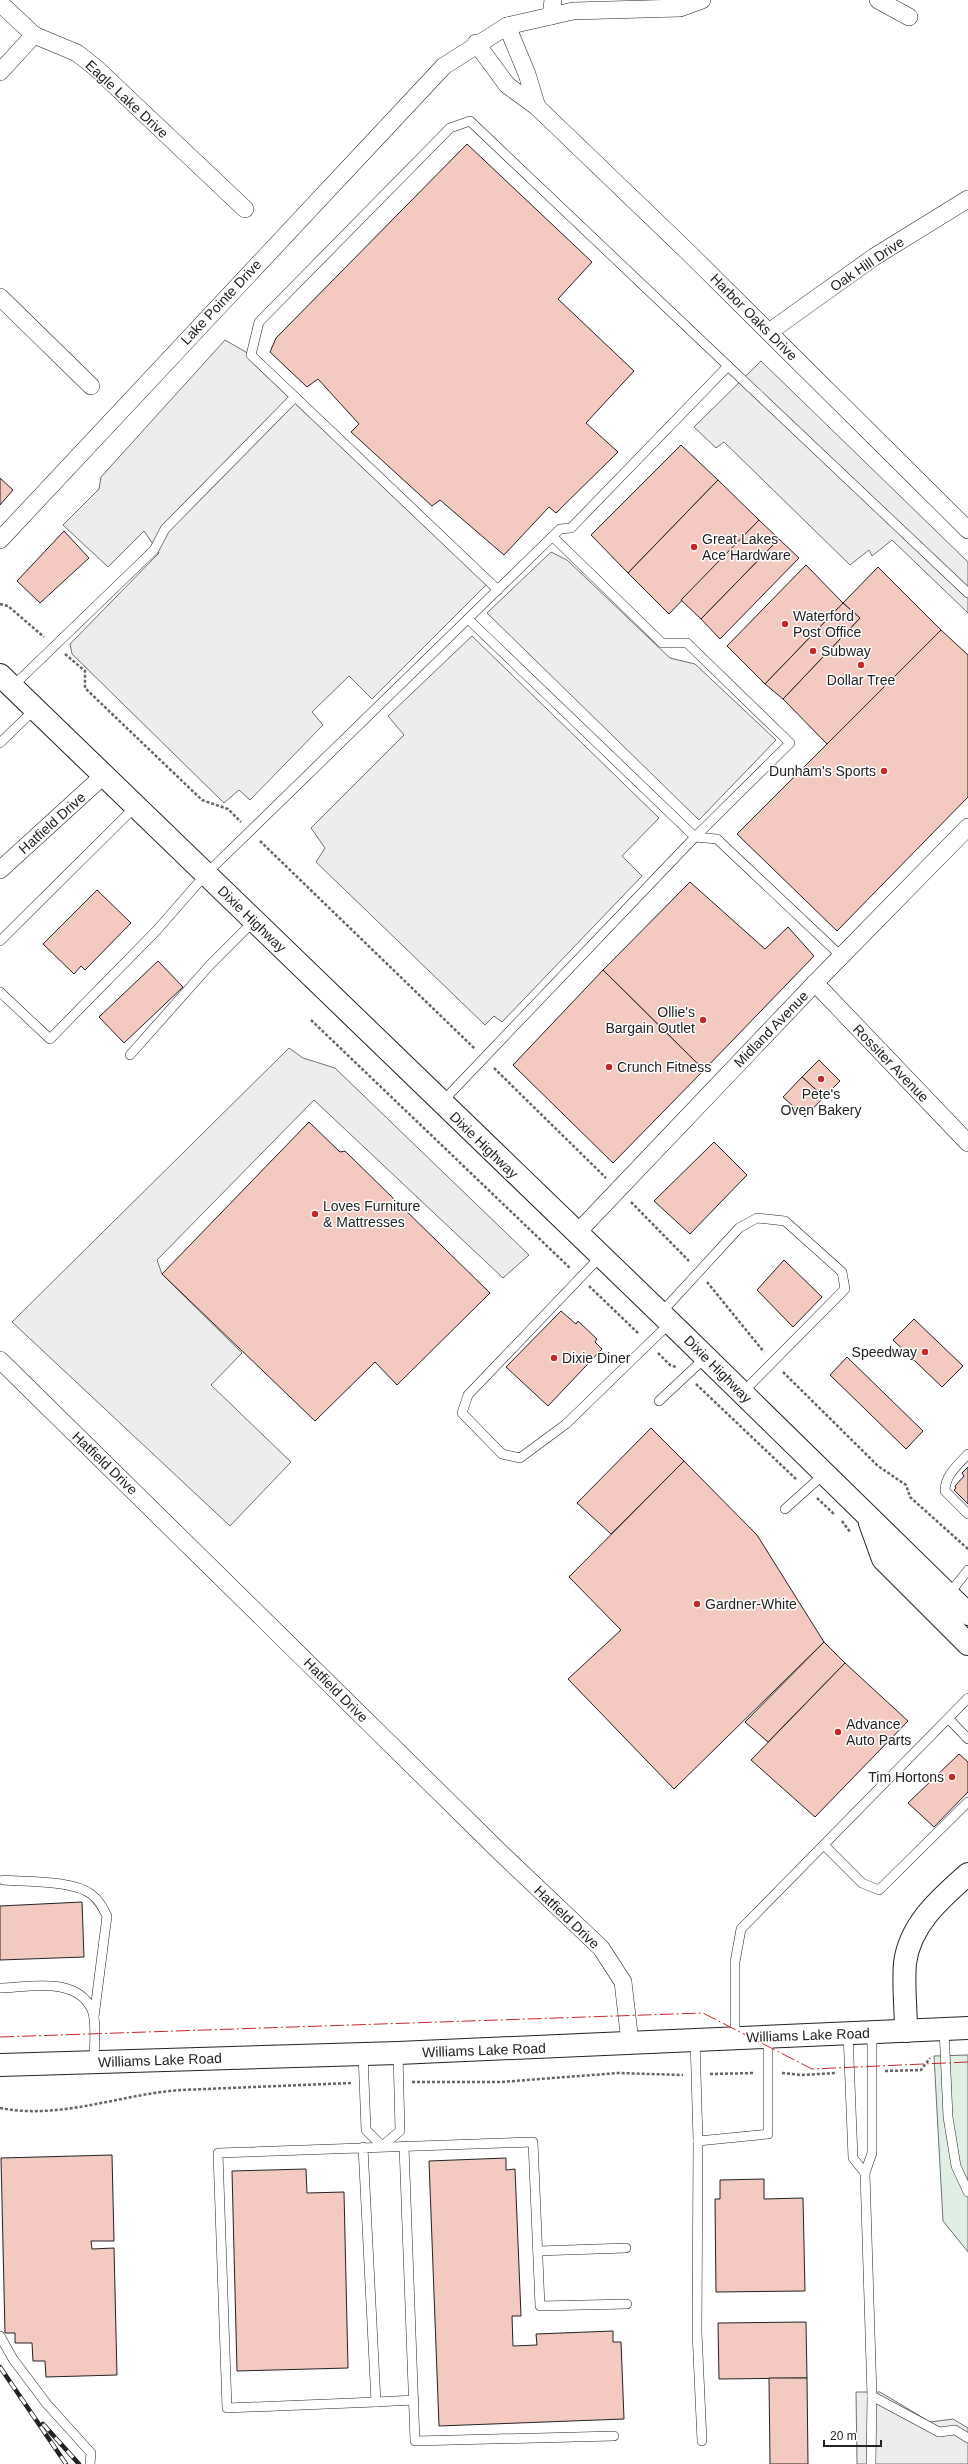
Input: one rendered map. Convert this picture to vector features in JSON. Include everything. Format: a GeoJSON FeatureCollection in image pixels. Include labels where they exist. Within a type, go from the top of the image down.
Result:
{"type":"FeatureCollection","features":[{"type":"Feature","properties":{"kind":"main road","name":"Dixie Highway"},"geometry":{"type":"LineString","coordinates":[[6,681],[576,1234],[706,1357],[868,1518],[968,1614]]}},
{"type":"Feature","properties":{"kind":"main road"},"geometry":{"type":"LineString","coordinates":[[868,1518],[883,1559],[968,1644]]}},
{"type":"Feature","properties":{"kind":"main road"},"geometry":{"type":"LineString","coordinates":[[906,2031],[905,1962],[914,1932],[933,1906],[968,1874]]}},
{"type":"Feature","properties":{"kind":"main road","name":"Williams Lake Road"},"geometry":{"type":"LineString","coordinates":[[0,2065],[398,2053],[968,2028]]}},
{"type":"Feature","properties":{"kind":"street","name":"Lake Pointe Drive"},"geometry":{"type":"LineString","coordinates":[[0,540],[444,66],[476,43],[506,26],[552,8],[573,11],[680,8],[702,0]]}},
{"type":"Feature","properties":{"kind":"street"},"geometry":{"type":"LineString","coordinates":[[878,0],[909,17]]}},
{"type":"Feature","properties":{"kind":"street","name":"Eagle Lake Drive"},"geometry":{"type":"LineString","coordinates":[[0,3],[34,35],[77,53],[96,68],[244,209]]}},
{"type":"Feature","properties":{"kind":"street"},"geometry":{"type":"LineString","coordinates":[[506,26],[527,74],[537,107]]}},
{"type":"Feature","properties":{"kind":"street"},"geometry":{"type":"LineString","coordinates":[[0,72],[34,35]]}},
{"type":"Feature","properties":{"kind":"street","name":"Harbor Oaks Drive"},"geometry":{"type":"LineString","coordinates":[[476,43],[507,85],[537,107],[769,332],[968,530]]}},
{"type":"Feature","properties":{"kind":"street","name":"Oak Hill Drive"},"geometry":{"type":"LineString","coordinates":[[769,332],[874,257],[968,199]]}},
{"type":"Feature","properties":{"kind":"street"},"geometry":{"type":"LineString","coordinates":[[0,297],[91,386]]}},
{"type":"Feature","properties":{"kind":"street","name":"Hatfield Drive"},"geometry":{"type":"LineString","coordinates":[[0,870],[103,776]]}},
{"type":"Feature","properties":{"kind":"street","name":"Midland Avenue"},"geometry":{"type":"LineString","coordinates":[[576,1234],[841,956],[968,828]]}},
{"type":"Feature","properties":{"kind":"street","name":"Rossiter Avenue"},"geometry":{"type":"LineString","coordinates":[[815,983],[968,1143]]}},
{"type":"Feature","properties":{"kind":"street","name":"Hatfield Drive"},"geometry":{"type":"LineString","coordinates":[[0,1360],[504,1856],[601,1948],[623,1982],[630,2042]]}},
{"type":"Feature","properties":{"kind":"lane"},"geometry":{"type":"LineString","coordinates":[[498,590],[251,355],[259,322],[450,128],[470,121],[968,593]]}},
{"type":"Feature","properties":{"kind":"lane"},"geometry":{"type":"LineString","coordinates":[[0,992],[50,1039],[157,930],[206,874],[251,832],[560,529],[571,528],[728,366]]}},
{"type":"Feature","properties":{"kind":"lane"},"geometry":{"type":"LineString","coordinates":[[6,681],[55,646],[154,550],[165,529],[295,397]]}},
{"type":"Feature","properties":{"kind":"lane"},"geometry":{"type":"LineString","coordinates":[[441,1103],[695,837],[790,743],[688,643],[662,643],[553,537]]}},
{"type":"Feature","properties":{"kind":"lane"},"geometry":{"type":"LineString","coordinates":[[468,619],[695,837],[717,839],[841,956]]}},
{"type":"Feature","properties":{"kind":"lane"},"geometry":{"type":"LineString","coordinates":[[0,743],[35,709]]}},
{"type":"Feature","properties":{"kind":"lane"},"geometry":{"type":"LineString","coordinates":[[0,941],[135,807]]}},
{"type":"Feature","properties":{"kind":"lane"},"geometry":{"type":"LineString","coordinates":[[130,1055],[209,966],[254,921]]}},
{"type":"Feature","properties":{"kind":"lane"},"geometry":{"type":"LineString","coordinates":[[600,1257],[468,1396],[462,1413],[502,1454],[520,1458],[566,1424],[665,1318],[690,1281],[738,1228],[758,1218],[785,1221],[842,1272],[845,1288],[742,1393]]}},
{"type":"Feature","properties":{"kind":"lane"},"geometry":{"type":"LineString","coordinates":[[659,1401],[706,1357]]}},
{"type":"Feature","properties":{"kind":"lane"},"geometry":{"type":"LineString","coordinates":[[968,1454],[948,1476],[945,1484],[946,1491],[968,1514]]}},
{"type":"Feature","properties":{"kind":"lane"},"geometry":{"type":"LineString","coordinates":[[785,1509],[824,1474]]}},
{"type":"Feature","properties":{"kind":"lane"},"geometry":{"type":"LineString","coordinates":[[948,1595],[968,1570]]}},
{"type":"Feature","properties":{"kind":"lane"},"geometry":{"type":"LineString","coordinates":[[736,2038],[735,1962],[741,1929],[825,1846],[968,1698]]}},
{"type":"Feature","properties":{"kind":"lane"},"geometry":{"type":"LineString","coordinates":[[949,1719],[968,1739]]}},
{"type":"Feature","properties":{"kind":"lane"},"geometry":{"type":"LineString","coordinates":[[825,1846],[862,1883],[878,1890],[968,1802]]}},
{"type":"Feature","properties":{"kind":"lane"},"geometry":{"type":"LineString","coordinates":[[3,1880],[70,1886],[90,1893],[102,1905],[107,1916],[94,2017],[94,2062]]}},
{"type":"Feature","properties":{"kind":"lane"},"geometry":{"type":"LineString","coordinates":[[0,1988],[64,1986],[76,1991],[92,2009],[94,2017]]}},
{"type":"Feature","properties":{"kind":"lane"},"geometry":{"type":"LineString","coordinates":[[944,2029],[948,2117],[955,2159],[968,2192]]}},
{"type":"Feature","properties":{"kind":"lane"},"geometry":{"type":"LineString","coordinates":[[871,2464],[872,2396],[865,2173],[872,2153],[872,2032]]}},
{"type":"Feature","properties":{"kind":"lane"},"geometry":{"type":"LineString","coordinates":[[848,2033],[852,2158],[865,2173]]}},
{"type":"Feature","properties":{"kind":"lane"},"geometry":{"type":"LineString","coordinates":[[698,2141],[768,2134],[768,2036]]}},
{"type":"Feature","properties":{"kind":"lane"},"geometry":{"type":"LineString","coordinates":[[695,2039],[698,2141],[697,2332],[702,2441]]}},
{"type":"Feature","properties":{"kind":"lane"},"geometry":{"type":"LineString","coordinates":[[382,2146],[400,2131],[398,2053]]}},
{"type":"Feature","properties":{"kind":"lane"},"geometry":{"type":"LineString","coordinates":[[362,2054],[366,2130],[382,2146]]}},
{"type":"Feature","properties":{"kind":"lane"},"geometry":{"type":"LineString","coordinates":[[414,2400],[227,2408],[218,2153],[382,2146],[533,2142],[540,2306],[627,2304]]}},
{"type":"Feature","properties":{"kind":"lane"},"geometry":{"type":"LineString","coordinates":[[404,2146],[415,2441],[614,2436]]}},
{"type":"Feature","properties":{"kind":"lane"},"geometry":{"type":"LineString","coordinates":[[362,2147],[376,2402]]}},
{"type":"Feature","properties":{"kind":"lane"},"geometry":{"type":"LineString","coordinates":[[538,2252],[626,2248]]}},
{"type":"Feature","properties":{"kind":"lane"},"geometry":{"type":"LineString","coordinates":[[0,2336],[13,2359],[46,2403],[91,2453],[90,2464]]}},
{"type":"Feature","properties":{"kind":"lane"},"geometry":{"type":"LineString","coordinates":[[872,2396],[939,2432],[955,2430],[968,2438]]}},
{"type":"Feature","properties":{"kind":"path"},"geometry":{"type":"LineString","coordinates":[[0,604],[8,606],[85,671],[85,688],[202,800],[228,809],[484,1058],[618,1189],[699,1271],[769,1365],[878,1466],[906,1485],[910,1497],[968,1549]]}},
{"type":"Feature","properties":{"kind":"path"},"geometry":{"type":"LineString","coordinates":[[312,1020],[640,1334]]}},
{"type":"Feature","properties":{"kind":"path"},"geometry":{"type":"LineString","coordinates":[[872,2072],[921,2070],[931,2057],[946,2057]]}},
{"type":"Feature","properties":{"kind":"path"},"geometry":{"type":"LineString","coordinates":[[399,2082],[501,2082],[618,2073],[768,2073],[801,2075],[849,2072]]}},
{"type":"Feature","properties":{"kind":"path"},"geometry":{"type":"LineString","coordinates":[[0,2108],[19,2112],[42,2110],[113,2102],[168,2090],[364,2083]]}},
{"type":"Feature","properties":{"kind":"green space"},"geometry":{"type":"Polygon","coordinates":[[[968,2055],[968,2252],[943,2221],[934,2056],[968,2055]]]}},
{"type":"Feature","properties":{"kind":"shaded area"},"geometry":{"type":"Polygon","coordinates":[[[225,340],[251,355],[489,582],[372,699],[349,676],[312,712],[323,725],[250,800],[239,790],[224,803],[72,654],[70,644],[159,553],[144,531],[108,567],[63,525],[99,489],[101,477],[225,340]]]}},
{"type":"Feature","properties":{"kind":"shaded area"},"geometry":{"type":"Polygon","coordinates":[[[761,361],[968,562],[968,613],[892,540],[872,556],[869,550],[850,565],[724,442],[716,448],[694,427],[761,361]]]}},
{"type":"Feature","properties":{"kind":"shaded area"},"geometry":{"type":"Polygon","coordinates":[[[551,552],[567,560],[670,658],[695,664],[776,740],[699,820],[487,613],[551,552]]]}},
{"type":"Feature","properties":{"kind":"shaded area"},"geometry":{"type":"Polygon","coordinates":[[[472,636],[659,818],[622,856],[642,876],[502,1022],[494,1016],[485,1025],[316,862],[325,848],[311,828],[404,735],[388,716],[472,636]]]}},
{"type":"Feature","properties":{"kind":"shaded area"},"geometry":{"type":"Polygon","coordinates":[[[289,1048],[303,1058],[335,1068],[529,1255],[503,1278],[314,1100],[157,1260],[162,1274],[242,1353],[211,1385],[291,1462],[230,1526],[12,1322],[289,1048]]]}},
{"type":"Feature","properties":{"kind":"shaded area"},"geometry":{"type":"Polygon","coordinates":[[[856,2392],[880,2392],[930,2422],[953,2419],[968,2428],[968,2464],[857,2464],[856,2392]]]}},
{"type":"Feature","properties":{"kind":"building"},"geometry":{"type":"Polygon","coordinates":[[[467,144],[592,262],[558,299],[634,371],[586,423],[618,452],[556,513],[549,507],[504,555],[440,500],[432,506],[351,432],[359,424],[318,379],[307,387],[270,352],[276,338],[467,144]]]}},
{"type":"Feature","properties":{"kind":"building"},"geometry":{"type":"Polygon","coordinates":[[[681,445],[718,480],[628,573],[591,535],[681,445]]]}},
{"type":"Feature","properties":{"kind":"building"},"geometry":{"type":"Polygon","coordinates":[[[0,478],[13,490],[0,505],[0,478]]]}},
{"type":"Feature","properties":{"kind":"building","name":"Great Lakes Ace Hardware"},"geometry":{"type":"Polygon","coordinates":[[[718,480],[759,520],[669,614],[628,573],[718,480]]]}},
{"type":"Feature","properties":{"kind":"building"},"geometry":{"type":"Polygon","coordinates":[[[759,520],[779,539],[701,619],[681,600],[759,520]]]}},
{"type":"Feature","properties":{"kind":"building"},"geometry":{"type":"Polygon","coordinates":[[[64,531],[89,558],[40,603],[17,581],[64,531]]]}},
{"type":"Feature","properties":{"kind":"building"},"geometry":{"type":"Polygon","coordinates":[[[779,539],[799,558],[720,639],[701,619],[779,539]]]}},
{"type":"Feature","properties":{"kind":"building","name":"Waterford Post Office"},"geometry":{"type":"Polygon","coordinates":[[[806,565],[843,603],[765,684],[727,646],[806,565]]]}},
{"type":"Feature","properties":{"kind":"building","name":"Dollar Tree"},"geometry":{"type":"Polygon","coordinates":[[[878,567],[941,630],[827,744],[783,699],[860,618],[843,603],[878,567]]]}},
{"type":"Feature","properties":{"kind":"building","name":"Subway"},"geometry":{"type":"Polygon","coordinates":[[[843,603],[860,618],[783,699],[765,684],[843,603]]]}},
{"type":"Feature","properties":{"kind":"building","name":"Dunham's Sports"},"geometry":{"type":"Polygon","coordinates":[[[941,630],[968,655],[968,797],[837,931],[737,834],[941,630]]]}},
{"type":"Feature","properties":{"kind":"building","name":"Ollie's Bargain Outlet"},"geometry":{"type":"Polygon","coordinates":[[[690,882],[765,949],[788,927],[814,956],[704,1070],[603,970],[690,882]]]}},
{"type":"Feature","properties":{"kind":"building"},"geometry":{"type":"Polygon","coordinates":[[[97,890],[131,923],[85,970],[81,966],[74,974],[43,944],[97,890]]]}},
{"type":"Feature","properties":{"kind":"building"},"geometry":{"type":"Polygon","coordinates":[[[158,961],[183,987],[124,1043],[99,1017],[158,961]]]}},
{"type":"Feature","properties":{"kind":"building","name":"Crunch Fitness"},"geometry":{"type":"Polygon","coordinates":[[[603,970],[704,1070],[613,1163],[513,1065],[603,970]]]}},
{"type":"Feature","properties":{"kind":"building","name":"Pete's Oven Bakery"},"geometry":{"type":"Polygon","coordinates":[[[819,1060],[840,1081],[824,1097],[802,1077],[819,1060]]]}},
{"type":"Feature","properties":{"kind":"building"},"geometry":{"type":"Polygon","coordinates":[[[802,1077],[824,1097],[805,1117],[783,1097],[802,1077]]]}},
{"type":"Feature","properties":{"kind":"building","name":"Loves Furniture & Mattresses"},"geometry":{"type":"Polygon","coordinates":[[[309,1122],[340,1152],[345,1151],[490,1293],[397,1385],[375,1362],[315,1421],[162,1274],[309,1122]]]}},
{"type":"Feature","properties":{"kind":"building"},"geometry":{"type":"Polygon","coordinates":[[[714,1142],[747,1175],[690,1234],[654,1201],[714,1142]]]}},
{"type":"Feature","properties":{"kind":"building"},"geometry":{"type":"Polygon","coordinates":[[[784,1260],[822,1297],[793,1327],[757,1290],[784,1260]]]}},
{"type":"Feature","properties":{"kind":"building","name":"Dixie Diner"},"geometry":{"type":"Polygon","coordinates":[[[561,1311],[576,1324],[578,1321],[597,1339],[595,1342],[602,1349],[548,1406],[506,1367],[561,1311]]]}},
{"type":"Feature","properties":{"kind":"building"},"geometry":{"type":"Polygon","coordinates":[[[914,1319],[963,1366],[942,1387],[893,1340],[914,1319]]]}},
{"type":"Feature","properties":{"kind":"building"},"geometry":{"type":"Polygon","coordinates":[[[847,1357],[923,1431],[906,1449],[830,1375],[847,1357]]]}},
{"type":"Feature","properties":{"kind":"building"},"geometry":{"type":"Polygon","coordinates":[[[651,1428],[684,1461],[611,1534],[577,1503],[651,1428]]]}},
{"type":"Feature","properties":{"kind":"building","name":"Gardner-White"},"geometry":{"type":"Polygon","coordinates":[[[684,1461],[757,1535],[824,1642],[674,1789],[568,1679],[621,1630],[569,1577],[684,1461]]]}},
{"type":"Feature","properties":{"kind":"building"},"geometry":{"type":"Polygon","coordinates":[[[968,1467],[968,1504],[954,1490],[956,1488],[955,1486],[964,1476],[962,1473],[968,1467]]]}},
{"type":"Feature","properties":{"kind":"building"},"geometry":{"type":"Polygon","coordinates":[[[824,1642],[845,1663],[768,1742],[745,1722],[824,1642]]]}},
{"type":"Feature","properties":{"kind":"building","name":"Advance Auto Parts"},"geometry":{"type":"Polygon","coordinates":[[[845,1663],[908,1721],[815,1817],[751,1760],[845,1663]]]}},
{"type":"Feature","properties":{"kind":"building","name":"Tim Hortons"},"geometry":{"type":"Polygon","coordinates":[[[959,1754],[968,1762],[968,1792],[934,1827],[908,1803],[959,1754]]]}},
{"type":"Feature","properties":{"kind":"building"},"geometry":{"type":"Polygon","coordinates":[[[82,1902],[84,1957],[0,1960],[0,1906],[82,1902]]]}},
{"type":"Feature","properties":{"kind":"building"},"geometry":{"type":"Polygon","coordinates":[[[112,2155],[114,2241],[91,2241],[92,2249],[114,2248],[117,2375],[46,2377],[45,2361],[33,2361],[32,2343],[15,2343],[15,2333],[5,2333],[1,2158],[112,2155]]]}},
{"type":"Feature","properties":{"kind":"building"},"geometry":{"type":"Polygon","coordinates":[[[506,2158],[506,2170],[515,2169],[521,2316],[512,2316],[513,2346],[537,2345],[536,2334],[613,2331],[613,2342],[621,2342],[624,2419],[439,2426],[429,2161],[506,2158]]]}},
{"type":"Feature","properties":{"kind":"building"},"geometry":{"type":"Polygon","coordinates":[[[306,2169],[307,2193],[344,2192],[348,2368],[237,2371],[232,2171],[306,2169]]]}},
{"type":"Feature","properties":{"kind":"building"},"geometry":{"type":"Polygon","coordinates":[[[764,2179],[764,2199],[803,2198],[805,2291],[716,2292],[715,2199],[720,2199],[720,2180],[764,2179]]]}},
{"type":"Feature","properties":{"kind":"building"},"geometry":{"type":"Polygon","coordinates":[[[806,2322],[807,2378],[719,2379],[718,2323],[806,2322]]]}},
{"type":"Feature","properties":{"kind":"building"},"geometry":{"type":"Polygon","coordinates":[[[769,2378],[807,2378],[808,2464],[770,2464],[769,2378]]]}},
{"type":"Feature","properties":{"kind":"railway"},"geometry":{"type":"LineString","coordinates":[[0,2367],[66,2464]]}},
{"type":"Feature","properties":{"kind":"railway"},"geometry":{"type":"LineString","coordinates":[[43,2424],[79,2464]]}},
{"type":"Feature","properties":{"kind":"power"},"geometry":{"type":"LineString","coordinates":[[0,2037],[703,2013],[812,2069],[968,2062]]}},
{"type":"Feature","properties":{"kind":"place","name":"Great Lakes Ace Hardware"},"geometry":{"type":"Point","coordinates":[694,547]}},
{"type":"Feature","properties":{"kind":"place","name":"Waterford Post Office"},"geometry":{"type":"Point","coordinates":[785,624]}},
{"type":"Feature","properties":{"kind":"place","name":"Subway"},"geometry":{"type":"Point","coordinates":[813,651]}},
{"type":"Feature","properties":{"kind":"place","name":"Dollar Tree"},"geometry":{"type":"Point","coordinates":[861,665]}},
{"type":"Feature","properties":{"kind":"place","name":"Dunham's Sports"},"geometry":{"type":"Point","coordinates":[884,771]}},
{"type":"Feature","properties":{"kind":"place","name":"Ollie's Bargain Outlet"},"geometry":{"type":"Point","coordinates":[703,1020]}},
{"type":"Feature","properties":{"kind":"place","name":"Crunch Fitness"},"geometry":{"type":"Point","coordinates":[609,1067]}},
{"type":"Feature","properties":{"kind":"place","name":"Pete's Oven Bakery"},"geometry":{"type":"Point","coordinates":[821,1079]}},
{"type":"Feature","properties":{"kind":"place","name":"Loves Furniture & Mattresses"},"geometry":{"type":"Point","coordinates":[315,1214]}},
{"type":"Feature","properties":{"kind":"place","name":"Speedway"},"geometry":{"type":"Point","coordinates":[925,1352]}},
{"type":"Feature","properties":{"kind":"place","name":"Dixie Diner"},"geometry":{"type":"Point","coordinates":[554,1358]}},
{"type":"Feature","properties":{"kind":"place","name":"Gardner-White"},"geometry":{"type":"Point","coordinates":[697,1604]}},
{"type":"Feature","properties":{"kind":"place","name":"Advance Auto Parts"},"geometry":{"type":"Point","coordinates":[838,1732]}},
{"type":"Feature","properties":{"kind":"place","name":"Tim Hortons"},"geometry":{"type":"Point","coordinates":[952,1777]}}]}
